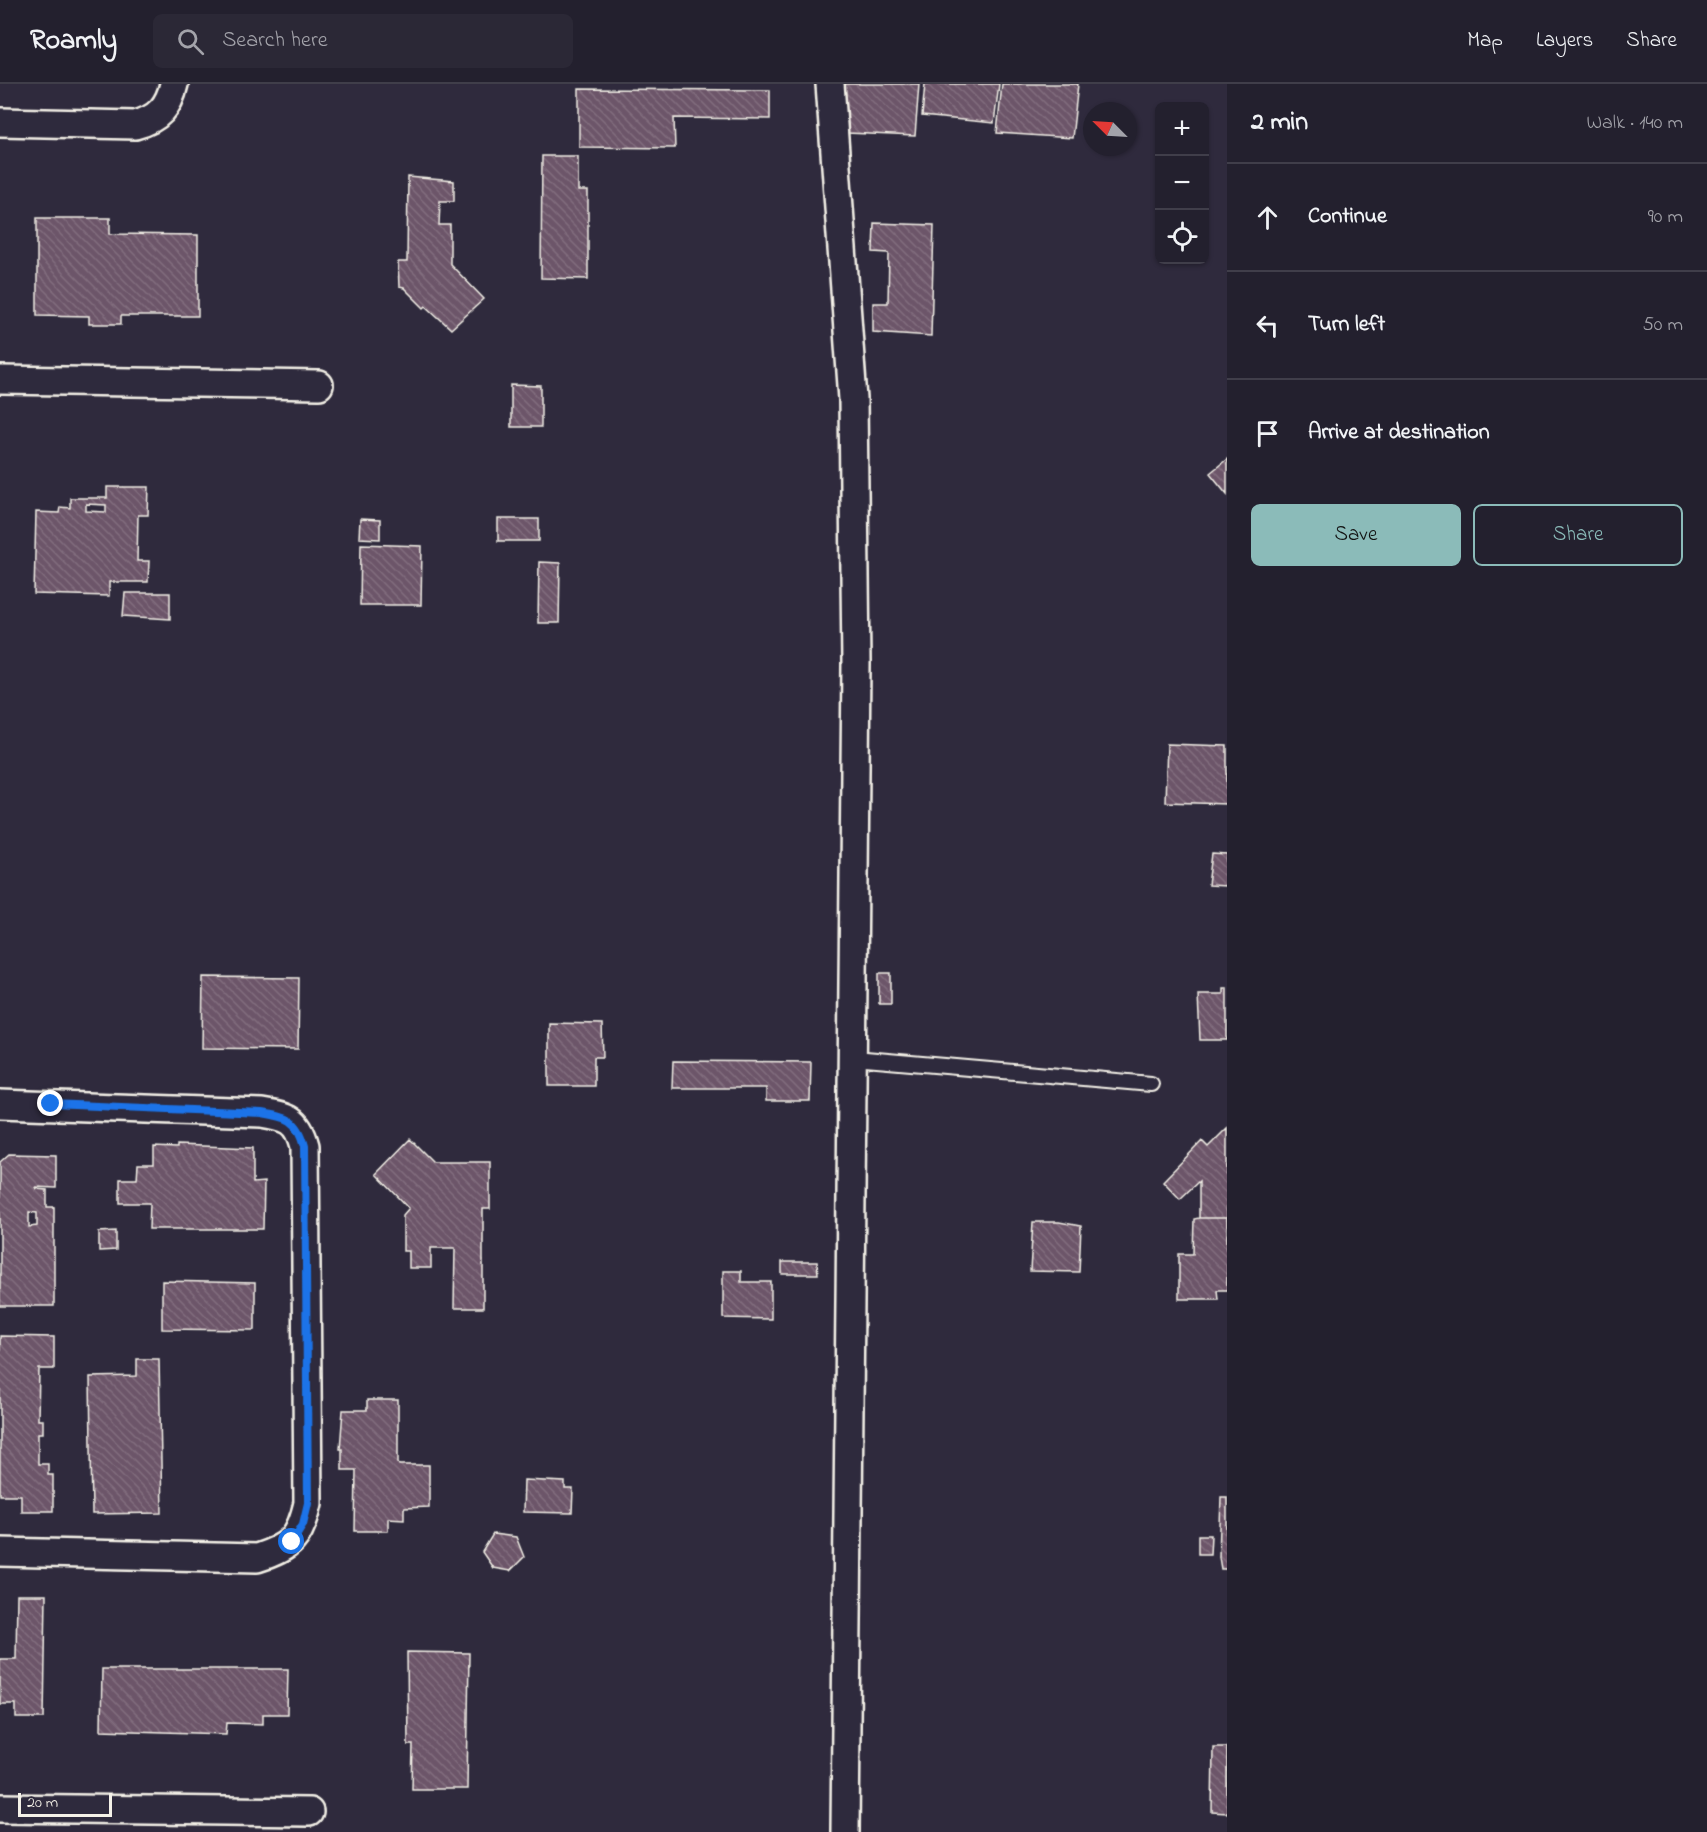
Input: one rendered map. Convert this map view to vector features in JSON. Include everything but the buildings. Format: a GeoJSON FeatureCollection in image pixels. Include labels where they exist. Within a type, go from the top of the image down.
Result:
{"type":"FeatureCollection","features":[{"type":"Feature","properties":{"kind":"street"},"geometry":{"type":"LineString","coordinates":[[0,122],[135,125],[153,120],[165,108],[174,84]]}},
{"type":"Feature","properties":{"kind":"street"},"geometry":{"type":"LineString","coordinates":[[830,84],[853,399],[856,652],[845,1832]]}},
{"type":"Feature","properties":{"kind":"street"},"geometry":{"type":"LineString","coordinates":[[0,380],[319,385]]}},
{"type":"Feature","properties":{"kind":"street"},"geometry":{"type":"LineString","coordinates":[[0,1104],[262,1113],[285,1117],[301,1132],[305,1146],[308,1503],[303,1524],[292,1542],[279,1551],[257,1558],[0,1552]]}},
{"type":"Feature","properties":{"kind":"street"},"geometry":{"type":"LineString","coordinates":[[0,1808],[309,1812]]}},
{"type":"Feature","properties":{"kind":"lane"},"geometry":{"type":"LineString","coordinates":[[854,1058],[1151,1084]]}},
{"type":"Feature","properties":{"kind":"route"},"geometry":{"type":"LineString","coordinates":[[51,1104],[262,1113],[285,1117],[301,1132],[305,1146],[308,1503],[303,1524],[292,1542]]}}]}
